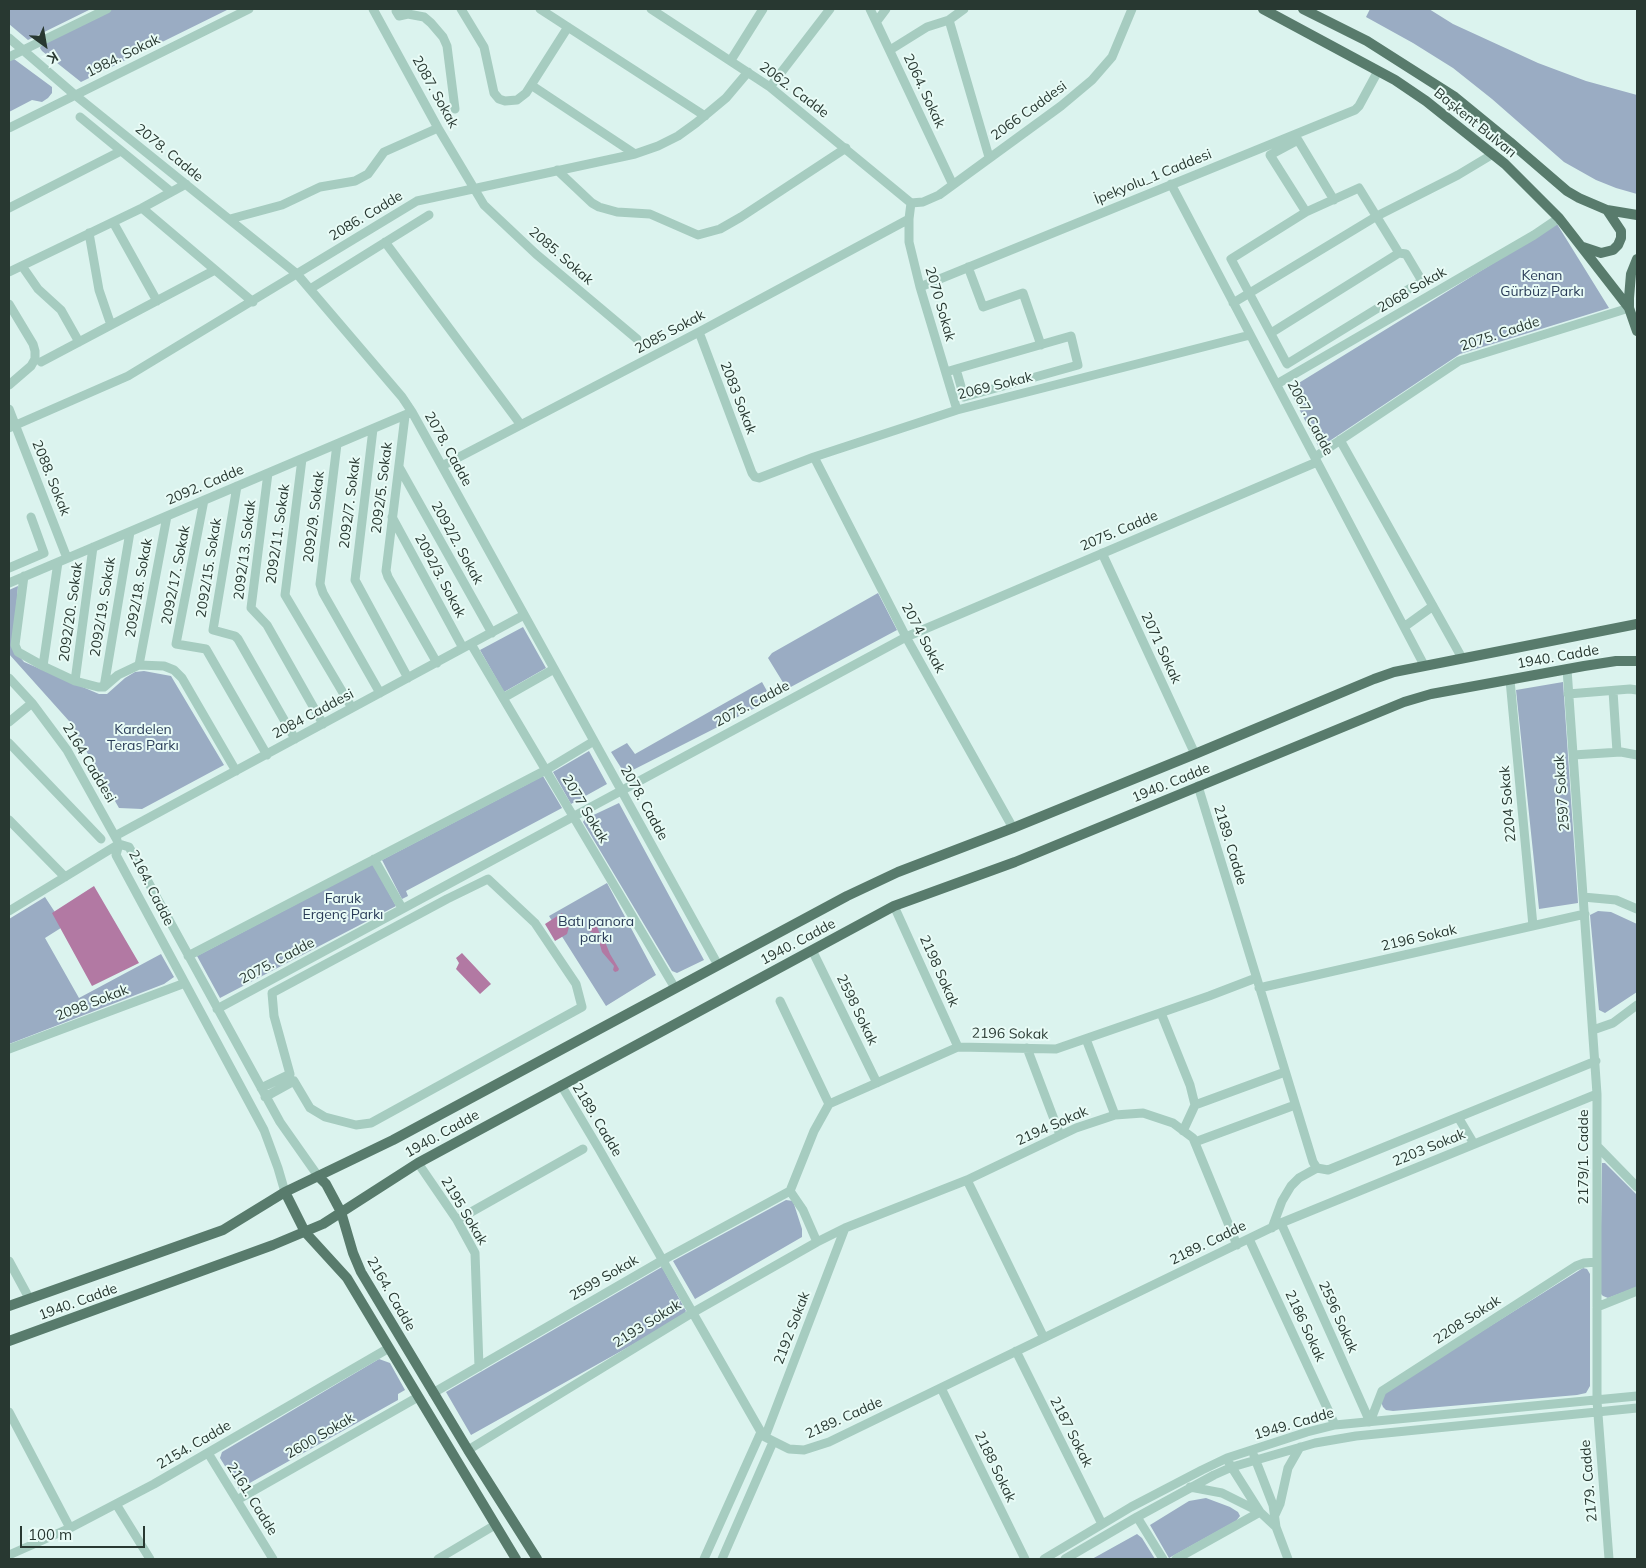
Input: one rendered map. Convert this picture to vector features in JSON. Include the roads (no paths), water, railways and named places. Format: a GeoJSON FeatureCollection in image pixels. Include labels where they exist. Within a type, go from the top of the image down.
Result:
{"type":"FeatureCollection","features":[{"type":"Feature","properties":{"kind":"main road","name":"Başkent Bulvarı"},"geometry":{"type":"LineString","coordinates":[[1263,9],[1378,71],[1426,101],[1493,154],[1559,218],[1629,308]]}},
{"type":"Feature","properties":{"kind":"main road","name":"Başkent Bulvarı"},"geometry":{"type":"LineString","coordinates":[[1303,9],[1359,36],[1428,78],[1462,102],[1567,191],[1578,198],[1607,210],[1637,216]]}},
{"type":"Feature","properties":{"kind":"main road"},"geometry":{"type":"LineString","coordinates":[[1582,246],[1600,253],[1613,250],[1618,245],[1621,238],[1621,230],[1607,210]]}},
{"type":"Feature","properties":{"kind":"main road"},"geometry":{"type":"LineString","coordinates":[[1637,259],[1631,274],[1629,308],[1637,331]]}},
{"type":"Feature","properties":{"kind":"main road","name":"1940. Cadde"},"geometry":{"type":"LineString","coordinates":[[9,1306],[223,1230],[285,1192],[393,1140],[873,882],[1013,828],[1374,679],[1424,665],[1637,624]]}},
{"type":"Feature","properties":{"kind":"main road","name":"1940. Cadde"},"geometry":{"type":"LineString","coordinates":[[9,1341],[306,1232],[323,1224],[418,1162],[894,906],[1015,862],[1404,702],[1431,694],[1567,669],[1616,661],[1637,661]]}},
{"type":"Feature","properties":{"kind":"main road","name":"2164. Cadde"},"geometry":{"type":"LineString","coordinates":[[318,1176],[326,1184],[341,1212],[360,1272],[468,1450],[537,1559]]}},
{"type":"Feature","properties":{"kind":"main road","name":"2164. Cadde"},"geometry":{"type":"LineString","coordinates":[[285,1192],[306,1232],[347,1278],[516,1559]]}},
{"type":"Feature","properties":{"kind":"street"},"geometry":{"type":"LineString","coordinates":[[9,57],[107,9]]}},
{"type":"Feature","properties":{"kind":"street","name":"1984. Sokak"},"geometry":{"type":"LineString","coordinates":[[9,128],[250,9]]}},
{"type":"Feature","properties":{"kind":"street","name":"2087. Sokak"},"geometry":{"type":"LineString","coordinates":[[373,9],[473,188]]}},
{"type":"Feature","properties":{"kind":"street"},"geometry":{"type":"LineString","coordinates":[[400,9],[396,11],[399,16],[408,14],[424,17],[443,37],[447,46],[455,109]]}},
{"type":"Feature","properties":{"kind":"street"},"geometry":{"type":"LineString","coordinates":[[461,9],[484,47],[494,93],[496,97],[505,101],[517,100],[526,93],[568,27]]}},
{"type":"Feature","properties":{"kind":"street"},"geometry":{"type":"LineString","coordinates":[[540,9],[705,116]]}},
{"type":"Feature","properties":{"kind":"street","name":"2062. Cadde"},"geometry":{"type":"LineString","coordinates":[[651,9],[770,87],[846,148],[903,198],[912,203]]}},
{"type":"Feature","properties":{"kind":"street"},"geometry":{"type":"LineString","coordinates":[[731,60],[763,9]]}},
{"type":"Feature","properties":{"kind":"street"},"geometry":{"type":"LineString","coordinates":[[770,87],[830,9]]}},
{"type":"Feature","properties":{"kind":"street","name":"2064. Sokak"},"geometry":{"type":"LineString","coordinates":[[870,9],[953,185]]}},
{"type":"Feature","properties":{"kind":"street"},"geometry":{"type":"LineString","coordinates":[[877,21],[886,9]]}},
{"type":"Feature","properties":{"kind":"street"},"geometry":{"type":"LineString","coordinates":[[890,50],[927,27],[949,20],[964,9]]}},
{"type":"Feature","properties":{"kind":"street","name":"2066 Caddesi"},"geometry":{"type":"LineString","coordinates":[[912,203],[923,202],[933,198],[1062,106],[1103,68],[1112,57],[1132,9]]}},
{"type":"Feature","properties":{"kind":"street"},"geometry":{"type":"LineString","coordinates":[[949,20],[989,157]]}},
{"type":"Feature","properties":{"kind":"street","name":"2078. Cadde"},"geometry":{"type":"LineString","coordinates":[[9,38],[75,95],[297,274],[392,384],[442,466],[718,965]]}},
{"type":"Feature","properties":{"kind":"street","name":"İpekyolu_1 Caddesi"},"geometry":{"type":"LineString","coordinates":[[920,287],[1355,110],[1378,71]]}},
{"type":"Feature","properties":{"kind":"street","name":"2086. Cadde"},"geometry":{"type":"LineString","coordinates":[[12,427],[128,376],[417,201],[635,154],[658,146],[674,138],[705,116],[726,98],[748,72]]}},
{"type":"Feature","properties":{"kind":"street"},"geometry":{"type":"LineString","coordinates":[[531,85],[635,154]]}},
{"type":"Feature","properties":{"kind":"street"},"geometry":{"type":"LineString","coordinates":[[80,117],[170,191]]}},
{"type":"Feature","properties":{"kind":"street"},"geometry":{"type":"LineString","coordinates":[[230,219],[282,205],[320,187],[354,181],[368,174],[384,152],[438,128]]}},
{"type":"Feature","properties":{"kind":"street"},"geometry":{"type":"LineString","coordinates":[[1306,212],[1270,155],[1298,140],[1334,200]]}},
{"type":"Feature","properties":{"kind":"street"},"geometry":{"type":"LineString","coordinates":[[557,170],[592,204],[617,212],[650,214],[698,235],[727,225],[846,148]]}},
{"type":"Feature","properties":{"kind":"street"},"geometry":{"type":"LineString","coordinates":[[9,208],[121,151]]}},
{"type":"Feature","properties":{"kind":"street"},"geometry":{"type":"LineString","coordinates":[[1234,303],[1377,216],[1458,175],[1493,154]]}},
{"type":"Feature","properties":{"kind":"street"},"geometry":{"type":"LineString","coordinates":[[9,272],[142,208],[170,191],[186,184]]}},
{"type":"Feature","properties":{"kind":"street","name":"2067. Cadde"},"geometry":{"type":"LineString","coordinates":[[1172,184],[1424,665]]}},
{"type":"Feature","properties":{"kind":"street","name":"2085. Sokak"},"geometry":{"type":"LineString","coordinates":[[473,188],[488,208],[536,254],[637,339]]}},
{"type":"Feature","properties":{"kind":"street"},"geometry":{"type":"LineString","coordinates":[[1271,333],[1398,254],[1406,254],[1422,280],[1287,364],[1231,259],[1306,212],[1359,188],[1398,254]]}},
{"type":"Feature","properties":{"kind":"street","name":"2070 Sokak"},"geometry":{"type":"LineString","coordinates":[[912,203],[909,219],[909,242],[920,287],[957,410]]}},
{"type":"Feature","properties":{"kind":"street"},"geometry":{"type":"LineString","coordinates":[[142,208],[253,302]]}},
{"type":"Feature","properties":{"kind":"street"},"geometry":{"type":"LineString","coordinates":[[310,289],[429,215]]}},
{"type":"Feature","properties":{"kind":"street","name":"2068 Sokak"},"geometry":{"type":"LineString","coordinates":[[1277,384],[1534,235],[1559,218]]}},
{"type":"Feature","properties":{"kind":"street","name":"2085 Sokak"},"geometry":{"type":"LineString","coordinates":[[442,466],[699,332],[909,219]]}},
{"type":"Feature","properties":{"kind":"street"},"geometry":{"type":"LineString","coordinates":[[113,222],[157,301]]}},
{"type":"Feature","properties":{"kind":"street"},"geometry":{"type":"LineString","coordinates":[[89,234],[99,290],[111,325]]}},
{"type":"Feature","properties":{"kind":"street"},"geometry":{"type":"LineString","coordinates":[[385,242],[521,425]]}},
{"type":"Feature","properties":{"kind":"street"},"geometry":{"type":"LineString","coordinates":[[22,266],[38,289],[61,310],[79,342]]}},
{"type":"Feature","properties":{"kind":"street"},"geometry":{"type":"LineString","coordinates":[[968,267],[983,307],[1023,293],[1041,345]]}},
{"type":"Feature","properties":{"kind":"street"},"geometry":{"type":"LineString","coordinates":[[41,362],[215,270]]}},
{"type":"Feature","properties":{"kind":"street"},"geometry":{"type":"LineString","coordinates":[[9,304],[33,344],[35,351],[31,366],[9,385]]}},
{"type":"Feature","properties":{"kind":"street","name":"2075. Cadde"},"geometry":{"type":"LineString","coordinates":[[218,1009],[906,637],[1316,460],[1340,440],[1459,361],[1629,308]]}},
{"type":"Feature","properties":{"kind":"street","name":"2083 Sokak"},"geometry":{"type":"LineString","coordinates":[[699,332],[752,474]]}},
{"type":"Feature","properties":{"kind":"street","name":"2069 Sokak"},"geometry":{"type":"LineString","coordinates":[[752,474],[759,478],[814,457],[957,410],[1250,335]]}},
{"type":"Feature","properties":{"kind":"street"},"geometry":{"type":"LineString","coordinates":[[946,372],[956,369],[1041,345],[1071,336],[1078,365],[964,397],[956,369]]}},
{"type":"Feature","properties":{"kind":"street","name":"2088. Sokak"},"geometry":{"type":"LineString","coordinates":[[9,409],[12,427],[67,558]]}},
{"type":"Feature","properties":{"kind":"street","name":"2092. Cadde"},"geometry":{"type":"LineString","coordinates":[[9,582],[409,414]]}},
{"type":"Feature","properties":{"kind":"street","name":"2092/5. Sokak"},"geometry":{"type":"LineString","coordinates":[[409,414],[399,467],[386,564],[388,577],[436,663]]}},
{"type":"Feature","properties":{"kind":"street","name":"2092/7. Sokak"},"geometry":{"type":"LineString","coordinates":[[373,429],[354,580],[408,678]]}},
{"type":"Feature","properties":{"kind":"street"},"geometry":{"type":"LineString","coordinates":[[1340,440],[1462,658]]}},
{"type":"Feature","properties":{"kind":"street","name":"2092/9. Sokak"},"geometry":{"type":"LineString","coordinates":[[337,444],[320,582],[323,594],[380,693]]}},
{"type":"Feature","properties":{"kind":"street","name":"2074 Sokak"},"geometry":{"type":"LineString","coordinates":[[814,457],[906,637],[1013,828]]}},
{"type":"Feature","properties":{"kind":"street","name":"2092/11. Sokak"},"geometry":{"type":"LineString","coordinates":[[302,459],[284,593],[352,708]]}},
{"type":"Feature","properties":{"kind":"street","name":"2092/2. Sokak"},"geometry":{"type":"LineString","coordinates":[[399,467],[492,633]]}},
{"type":"Feature","properties":{"kind":"street","name":"2092/13. Sokak"},"geometry":{"type":"LineString","coordinates":[[268,473],[250,604],[253,612],[267,625],[323,724]]}},
{"type":"Feature","properties":{"kind":"street","name":"2092/15. Sokak"},"geometry":{"type":"LineString","coordinates":[[236,486],[213,630],[237,637],[295,739]]}},
{"type":"Feature","properties":{"kind":"street","name":"2092/17. Sokak"},"geometry":{"type":"LineString","coordinates":[[204,500],[176,644],[206,648],[267,755]]}},
{"type":"Feature","properties":{"kind":"street","name":"2092/18. Sokak"},"geometry":{"type":"LineString","coordinates":[[139,665],[167,516]]}},
{"type":"Feature","properties":{"kind":"street"},"geometry":{"type":"LineString","coordinates":[[9,568],[44,553],[31,517]]}},
{"type":"Feature","properties":{"kind":"street","name":"2092/3. Sokak"},"geometry":{"type":"LineString","coordinates":[[392,517],[467,646]]}},
{"type":"Feature","properties":{"kind":"street","name":"2092/19. Sokak"},"geometry":{"type":"LineString","coordinates":[[104,687],[130,532]]}},
{"type":"Feature","properties":{"kind":"street","name":"2092/20. Sokak"},"geometry":{"type":"LineString","coordinates":[[75,681],[93,547]]}},
{"type":"Feature","properties":{"kind":"street","name":"2071 Sokak"},"geometry":{"type":"LineString","coordinates":[[1102,553],[1195,754]]}},
{"type":"Feature","properties":{"kind":"street"},"geometry":{"type":"LineString","coordinates":[[44,666],[58,562]]}},
{"type":"Feature","properties":{"kind":"street"},"geometry":{"type":"LineString","coordinates":[[24,576],[16,649],[44,666],[75,681],[98,687],[104,687],[118,675],[139,665],[153,664],[164,666],[179,674],[236,771]]}},
{"type":"Feature","properties":{"kind":"street"},"geometry":{"type":"LineString","coordinates":[[1404,626],[1433,606]]}},
{"type":"Feature","properties":{"kind":"street","name":"2084 Caddesi"},"geometry":{"type":"LineString","coordinates":[[9,911],[65,877],[117,840],[236,771],[524,615]]}},
{"type":"Feature","properties":{"kind":"street","name":"2077 Sokak"},"geometry":{"type":"LineString","coordinates":[[467,646],[503,698],[675,988]]}},
{"type":"Feature","properties":{"kind":"street"},"geometry":{"type":"LineString","coordinates":[[503,698],[554,669]]}},
{"type":"Feature","properties":{"kind":"street","name":"2597 Sokak"},"geometry":{"type":"LineString","coordinates":[[1567,669],[1585,914]]}},
{"type":"Feature","properties":{"kind":"street","name":"2164 Caddesi"},"geometry":{"type":"LineString","coordinates":[[9,678],[32,703],[67,750],[117,840]]}},
{"type":"Feature","properties":{"kind":"street","name":"2204 Sokak"},"geometry":{"type":"LineString","coordinates":[[1510,680],[1533,926]]}},
{"type":"Feature","properties":{"kind":"street"},"geometry":{"type":"LineString","coordinates":[[1568,694],[1637,690]]}},
{"type":"Feature","properties":{"kind":"street"},"geometry":{"type":"LineString","coordinates":[[1613,691],[1617,752]]}},
{"type":"Feature","properties":{"kind":"street"},"geometry":{"type":"LineString","coordinates":[[9,722],[32,703]]}},
{"type":"Feature","properties":{"kind":"street"},"geometry":{"type":"LineString","coordinates":[[188,956],[546,770],[594,741]]}},
{"type":"Feature","properties":{"kind":"street"},"geometry":{"type":"LineString","coordinates":[[9,743],[101,838]]}},
{"type":"Feature","properties":{"kind":"street"},"geometry":{"type":"LineString","coordinates":[[1573,755],[1617,752],[1637,755]]}},
{"type":"Feature","properties":{"kind":"street","name":"2189. Cadde"},"geometry":{"type":"LineString","coordinates":[[1198,786],[1295,1105],[1313,1162],[1317,1168]]}},
{"type":"Feature","properties":{"kind":"street"},"geometry":{"type":"LineString","coordinates":[[9,820],[65,877]]}},
{"type":"Feature","properties":{"kind":"street","name":"2164. Cadde"},"geometry":{"type":"LineString","coordinates":[[285,1192],[264,1130],[116,855],[117,840],[129,847],[263,1092],[291,1139],[318,1176]]}},
{"type":"Feature","properties":{"kind":"street"},"geometry":{"type":"LineString","coordinates":[[374,859],[402,908]]}},
{"type":"Feature","properties":{"kind":"street"},"geometry":{"type":"LineString","coordinates":[[488,879],[535,923],[576,984],[582,1007],[371,1123],[356,1125],[325,1117],[310,1108],[292,1078],[274,1016],[272,993],[448,898],[488,879]]}},
{"type":"Feature","properties":{"kind":"street"},"geometry":{"type":"LineString","coordinates":[[1584,897],[1616,900],[1637,909]]}},
{"type":"Feature","properties":{"kind":"street","name":"2198 Sokak"},"geometry":{"type":"LineString","coordinates":[[894,906],[958,1047]]}},
{"type":"Feature","properties":{"kind":"street","name":"2196 Sokak"},"geometry":{"type":"LineString","coordinates":[[1260,988],[1585,914]]}},
{"type":"Feature","properties":{"kind":"street","name":"2179/1. Cadde"},"geometry":{"type":"LineString","coordinates":[[1585,914],[1597,1094],[1597,1401]]}},
{"type":"Feature","properties":{"kind":"street","name":"2598 Sokak"},"geometry":{"type":"LineString","coordinates":[[812,950],[877,1083]]}},
{"type":"Feature","properties":{"kind":"street","name":"2196 Sokak"},"geometry":{"type":"LineString","coordinates":[[829,1104],[958,1047],[1056,1049],[1256,978]]}},
{"type":"Feature","properties":{"kind":"street","name":"2098 Sokak"},"geometry":{"type":"LineString","coordinates":[[9,1050],[185,983]]}},
{"type":"Feature","properties":{"kind":"street"},"geometry":{"type":"LineString","coordinates":[[780,1001],[829,1104],[814,1131],[790,1191],[803,1210],[817,1242]]}},
{"type":"Feature","properties":{"kind":"street"},"geometry":{"type":"LineString","coordinates":[[1593,1030],[1613,1023],[1637,1005]]}},
{"type":"Feature","properties":{"kind":"street"},"geometry":{"type":"LineString","coordinates":[[1161,1013],[1190,1084],[1194,1105],[1183,1131]]}},
{"type":"Feature","properties":{"kind":"street"},"geometry":{"type":"LineString","coordinates":[[1086,1039],[1115,1115]]}},
{"type":"Feature","properties":{"kind":"street"},"geometry":{"type":"LineString","coordinates":[[1027,1048],[1060,1135]]}},
{"type":"Feature","properties":{"kind":"street","name":"2203 Sokak"},"geometry":{"type":"LineString","coordinates":[[1317,1168],[1328,1170],[1596,1061]]}},
{"type":"Feature","properties":{"kind":"street"},"geometry":{"type":"LineString","coordinates":[[1194,1105],[1285,1072]]}},
{"type":"Feature","properties":{"kind":"street"},"geometry":{"type":"LineString","coordinates":[[263,1092],[292,1078]]}},
{"type":"Feature","properties":{"kind":"street","name":"2189. Cadde"},"geometry":{"type":"LineString","coordinates":[[560,1085],[766,1437],[789,1449],[804,1450],[822,1445],[1272,1228]]}},
{"type":"Feature","properties":{"kind":"street","name":"2203 Sokak"},"geometry":{"type":"LineString","coordinates":[[1272,1228],[1597,1094]]}},
{"type":"Feature","properties":{"kind":"street"},"geometry":{"type":"LineString","coordinates":[[1195,1142],[1295,1105]]}},
{"type":"Feature","properties":{"kind":"street","name":"2194 Sokak"},"geometry":{"type":"LineString","coordinates":[[845,1228],[967,1180],[1076,1128],[1115,1115],[1143,1113],[1173,1123],[1195,1142],[1237,1245]]}},
{"type":"Feature","properties":{"kind":"street"},"geometry":{"type":"LineString","coordinates":[[1458,1117],[1474,1144]]}},
{"type":"Feature","properties":{"kind":"street"},"geometry":{"type":"LineString","coordinates":[[1598,1147],[1637,1187]]}},
{"type":"Feature","properties":{"kind":"street"},"geometry":{"type":"LineString","coordinates":[[457,1220],[583,1149]]}},
{"type":"Feature","properties":{"kind":"street","name":"2195 Sokak"},"geometry":{"type":"LineString","coordinates":[[418,1162],[457,1220],[476,1253],[479,1367]]}},
{"type":"Feature","properties":{"kind":"street"},"geometry":{"type":"LineString","coordinates":[[1272,1228],[1282,1200],[1291,1186],[1299,1178],[1317,1168]]}},
{"type":"Feature","properties":{"kind":"street"},"geometry":{"type":"LineString","coordinates":[[967,1180],[1044,1338]]}},
{"type":"Feature","properties":{"kind":"street","name":"2599 Sokak"},"geometry":{"type":"LineString","coordinates":[[433,1393],[663,1260],[790,1191]]}},
{"type":"Feature","properties":{"kind":"street","name":"2596 Sokak"},"geometry":{"type":"LineString","coordinates":[[1281,1223],[1370,1422]]}},
{"type":"Feature","properties":{"kind":"street","name":"2193 Sokak"},"geometry":{"type":"LineString","coordinates":[[468,1450],[692,1313],[845,1228]]}},
{"type":"Feature","properties":{"kind":"street","name":"2192 Sokak"},"geometry":{"type":"LineString","coordinates":[[722,1559],[845,1228]]}},
{"type":"Feature","properties":{"kind":"street","name":"2186 Sokak"},"geometry":{"type":"LineString","coordinates":[[1249,1239],[1335,1425]]}},
{"type":"Feature","properties":{"kind":"street"},"geometry":{"type":"LineString","coordinates":[[9,1261],[30,1298]]}},
{"type":"Feature","properties":{"kind":"street","name":"2208 Sokak"},"geometry":{"type":"LineString","coordinates":[[1370,1422],[1382,1391],[1576,1266],[1597,1262]]}},
{"type":"Feature","properties":{"kind":"street"},"geometry":{"type":"LineString","coordinates":[[1597,1306],[1637,1292]]}},
{"type":"Feature","properties":{"kind":"street","name":"2154. Cadde"},"geometry":{"type":"LineString","coordinates":[[10,1552],[70,1528],[116,1504],[389,1348]]}},
{"type":"Feature","properties":{"kind":"street","name":"2187 Sokak"},"geometry":{"type":"LineString","coordinates":[[1016,1352],[1102,1524]]}},
{"type":"Feature","properties":{"kind":"street","name":"2188 Sokak"},"geometry":{"type":"LineString","coordinates":[[941,1388],[1025,1559]]}},
{"type":"Feature","properties":{"kind":"street","name":"2600 Sokak"},"geometry":{"type":"LineString","coordinates":[[237,1500],[418,1396]]}},
{"type":"Feature","properties":{"kind":"street","name":"1949. Cadde"},"geometry":{"type":"LineString","coordinates":[[1044,1559],[1149,1497],[1227,1458],[1307,1432],[1335,1425],[1637,1396]]}},
{"type":"Feature","properties":{"kind":"street","name":"2179. Cadde"},"geometry":{"type":"LineString","coordinates":[[1597,1401],[1609,1559]]}},
{"type":"Feature","properties":{"kind":"street","name":"1949. Cadde"},"geometry":{"type":"LineString","coordinates":[[1066,1559],[1190,1487],[1232,1467],[1300,1447],[1356,1436],[1637,1408]]}},
{"type":"Feature","properties":{"kind":"street"},"geometry":{"type":"LineString","coordinates":[[9,1412],[70,1528]]}},
{"type":"Feature","properties":{"kind":"street","name":"2192 Sokak"},"geometry":{"type":"LineString","coordinates":[[704,1559],[766,1437]]}},
{"type":"Feature","properties":{"kind":"street"},"geometry":{"type":"LineString","coordinates":[[1275,1515],[1280,1504],[1288,1468],[1300,1447]]}},
{"type":"Feature","properties":{"kind":"street"},"geometry":{"type":"LineString","coordinates":[[1252,1450],[1273,1505],[1276,1527],[1288,1559]]}},
{"type":"Feature","properties":{"kind":"street","name":"2161. Cadde"},"geometry":{"type":"LineString","coordinates":[[208,1453],[273,1559]]}},
{"type":"Feature","properties":{"kind":"street"},"geometry":{"type":"LineString","coordinates":[[1227,1458],[1260,1512],[1276,1527]]}},
{"type":"Feature","properties":{"kind":"street"},"geometry":{"type":"LineString","coordinates":[[1190,1487],[1222,1493],[1260,1512]]}},
{"type":"Feature","properties":{"kind":"street"},"geometry":{"type":"LineString","coordinates":[[116,1504],[150,1559]]}},
{"type":"Feature","properties":{"kind":"street"},"geometry":{"type":"LineString","coordinates":[[1176,1559],[1260,1512]]}},
{"type":"Feature","properties":{"kind":"street"},"geometry":{"type":"LineString","coordinates":[[1137,1517],[1163,1559]]}},
{"type":"Feature","properties":{"kind":"street"},"geometry":{"type":"LineString","coordinates":[[438,1559],[495,1525]]}},
{"type":"Feature","properties":{"kind":"park label","name":"Kenan Gürbüz Parkı"},"geometry":{"type":"Point","coordinates":[1542,284]}},
{"type":"Feature","properties":{"kind":"park label","name":"Kardelen Teras Parkı"},"geometry":{"type":"Point","coordinates":[143,738]}},
{"type":"Feature","properties":{"kind":"park label","name":"Faruk Ergenç Parkı"},"geometry":{"type":"Point","coordinates":[343,908]}},
{"type":"Feature","properties":{"kind":"park label","name":"Batı panora parkı"},"geometry":{"type":"Point","coordinates":[596,930]}}]}
